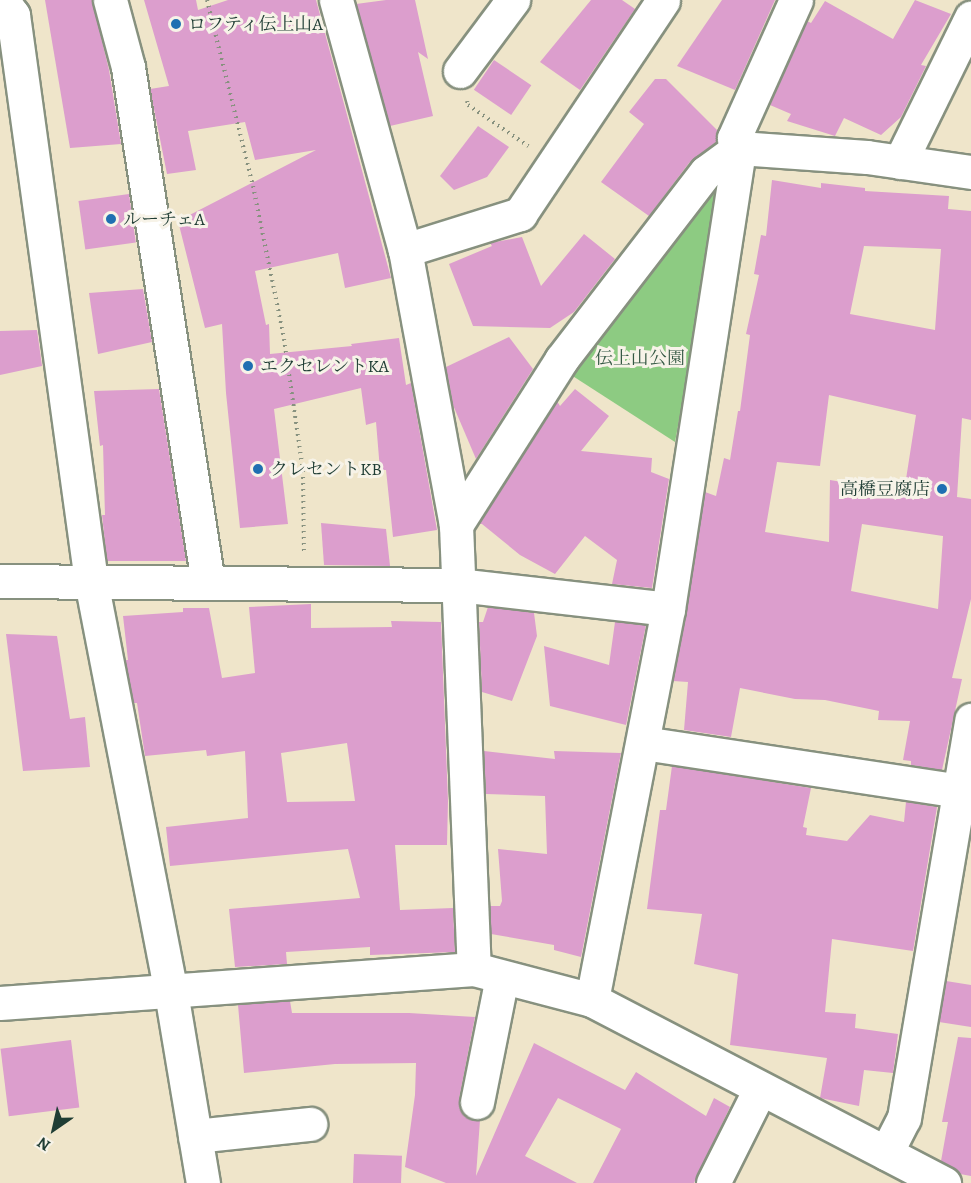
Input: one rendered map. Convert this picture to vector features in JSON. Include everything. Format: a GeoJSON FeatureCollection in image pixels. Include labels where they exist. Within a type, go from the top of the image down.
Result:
{"type":"FeatureCollection","features":[{"type":"Feature","properties":{"kind":"street"},"geometry":{"type":"LineString","coordinates":[[2,0],[13,15],[91,581],[171,992],[203,1183]]}},
{"type":"Feature","properties":{"kind":"street"},"geometry":{"type":"LineString","coordinates":[[110,0],[128,67],[208,583]]}},
{"type":"Feature","properties":{"kind":"street"},"geometry":{"type":"LineString","coordinates":[[336,0],[405,250],[456,525],[458,585],[488,973],[477,1102]]}},
{"type":"Feature","properties":{"kind":"street"},"geometry":{"type":"LineString","coordinates":[[460,71],[513,0]]}},
{"type":"Feature","properties":{"kind":"street"},"geometry":{"type":"LineString","coordinates":[[405,250],[520,214],[663,0]]}},
{"type":"Feature","properties":{"kind":"street"},"geometry":{"type":"LineString","coordinates":[[592,1000],[668,609],[739,148],[734,138],[796,0]]}},
{"type":"Feature","properties":{"kind":"street"},"geometry":{"type":"LineString","coordinates":[[900,162],[971,18]]}},
{"type":"Feature","properties":{"kind":"street"},"geometry":{"type":"LineString","coordinates":[[456,525],[561,360],[706,172],[739,148],[900,162],[971,172]]}},
{"type":"Feature","properties":{"kind":"street"},"geometry":{"type":"LineString","coordinates":[[0,581],[458,585],[668,609]]}},
{"type":"Feature","properties":{"kind":"street"},"geometry":{"type":"LineString","coordinates":[[886,1153],[904,1118],[971,720]]}},
{"type":"Feature","properties":{"kind":"street"},"geometry":{"type":"LineString","coordinates":[[643,743],[959,791]]}},
{"type":"Feature","properties":{"kind":"street"},"geometry":{"type":"LineString","coordinates":[[0,1003],[488,973],[592,1000],[945,1183]]}},
{"type":"Feature","properties":{"kind":"street"},"geometry":{"type":"LineString","coordinates":[[713,1183],[760,1089]]}},
{"type":"Feature","properties":{"kind":"street"},"geometry":{"type":"LineString","coordinates":[[195,1136],[310,1124]]}},
{"type":"Feature","properties":{"kind":"path"},"geometry":{"type":"LineString","coordinates":[[207,0],[253,186],[284,339],[303,471],[305,584]]}},
{"type":"Feature","properties":{"kind":"path"},"geometry":{"type":"LineString","coordinates":[[460,71],[468,105],[553,164]]}},
{"type":"Feature","properties":{"kind":"green space","name":"伝上山公園"},"geometry":{"type":"Polygon","coordinates":[[[706,186],[720,198],[675,442],[568,373],[706,186]]]}},
{"type":"Feature","properties":{"kind":"building"},"geometry":{"type":"Polygon","coordinates":[[[45,0],[92,0],[109,70],[121,144],[70,148],[45,0]]]}},
{"type":"Feature","properties":{"kind":"building"},"geometry":{"type":"Polygon","coordinates":[[[144,0],[196,0],[198,10],[228,0],[316,0],[391,278],[345,288],[338,253],[255,271],[266,325],[269,324],[270,354],[352,346],[351,344],[399,338],[406,385],[411,383],[437,530],[393,537],[386,470],[380,470],[376,422],[366,425],[361,388],[274,409],[288,524],[240,528],[226,393],[222,324],[205,328],[178,221],[316,150],[255,160],[245,122],[188,131],[196,170],[167,174],[150,89],[169,86],[144,0]]]}},
{"type":"Feature","properties":{"kind":"building"},"geometry":{"type":"Polygon","coordinates":[[[386,0],[415,0],[428,59],[418,52],[433,116],[390,126],[356,4],[386,0]]]}},
{"type":"Feature","properties":{"kind":"building"},"geometry":{"type":"Polygon","coordinates":[[[591,0],[622,0],[635,9],[580,90],[540,62],[591,0]]]}},
{"type":"Feature","properties":{"kind":"building"},"geometry":{"type":"Polygon","coordinates":[[[722,0],[775,0],[735,90],[677,66],[722,0]]]}},
{"type":"Feature","properties":{"kind":"building"},"geometry":{"type":"Polygon","coordinates":[[[915,0],[951,14],[921,65],[926,66],[901,117],[881,135],[844,118],[835,136],[787,121],[791,114],[770,105],[807,21],[811,23],[825,1],[893,39],[915,0]]]}},
{"type":"Feature","properties":{"kind":"building"},"geometry":{"type":"Polygon","coordinates":[[[494,60],[531,85],[511,115],[474,90],[494,60]]]}},
{"type":"Feature","properties":{"kind":"building"},"geometry":{"type":"Polygon","coordinates":[[[655,79],[666,79],[717,130],[716,142],[689,163],[649,216],[601,182],[644,124],[629,112],[655,79]]]}},
{"type":"Feature","properties":{"kind":"building"},"geometry":{"type":"Polygon","coordinates":[[[478,126],[509,147],[487,177],[454,190],[440,176],[478,126]]]}},
{"type":"Feature","properties":{"kind":"building"},"geometry":{"type":"Polygon","coordinates":[[[772,180],[821,188],[821,183],[865,188],[865,191],[949,196],[948,209],[971,211],[971,420],[962,418],[957,497],[971,499],[971,599],[952,678],[962,679],[942,770],[911,765],[911,761],[903,760],[910,721],[878,720],[879,711],[825,700],[795,699],[740,688],[731,737],[684,730],[688,682],[673,681],[705,492],[716,496],[724,458],[730,460],[738,411],[740,411],[750,335],[746,334],[759,275],[754,274],[761,235],[766,236],[772,180]],[[864,246],[850,314],[935,330],[941,249],[864,246]],[[829,395],[820,466],[777,462],[765,532],[829,542],[830,480],[904,492],[916,415],[829,395]],[[862,524],[851,591],[938,609],[943,536],[862,524]]]}},
{"type":"Feature","properties":{"kind":"building","name":"ルーチェA"},"geometry":{"type":"Polygon","coordinates":[[[129,194],[136,243],[85,250],[78,201],[129,194]]]}},
{"type":"Feature","properties":{"kind":"building"},"geometry":{"type":"Polygon","coordinates":[[[584,234],[615,259],[574,312],[550,328],[473,326],[449,264],[492,246],[490,243],[522,237],[541,286],[584,234]]]}},
{"type":"Feature","properties":{"kind":"building"},"geometry":{"type":"Polygon","coordinates":[[[143,289],[152,342],[98,354],[89,293],[143,289]]]}},
{"type":"Feature","properties":{"kind":"building"},"geometry":{"type":"Polygon","coordinates":[[[37,330],[42,366],[0,375],[0,331],[37,330]]]}},
{"type":"Feature","properties":{"kind":"building"},"geometry":{"type":"Polygon","coordinates":[[[509,337],[533,369],[476,459],[453,405],[446,367],[509,337]]]}},
{"type":"Feature","properties":{"kind":"building"},"geometry":{"type":"Polygon","coordinates":[[[159,389],[186,561],[107,561],[102,515],[105,515],[103,445],[100,446],[94,391],[159,389]]]}},
{"type":"Feature","properties":{"kind":"building"},"geometry":{"type":"Polygon","coordinates":[[[575,389],[609,416],[581,451],[652,458],[651,472],[669,479],[652,588],[612,584],[617,560],[585,536],[555,574],[520,555],[482,524],[479,524],[557,401],[560,406],[575,389]]]}},
{"type":"Feature","properties":{"kind":"building"},"geometry":{"type":"Polygon","coordinates":[[[321,523],[386,529],[390,566],[324,565],[321,523]]]}},
{"type":"Feature","properties":{"kind":"building"},"geometry":{"type":"Polygon","coordinates":[[[311,604],[311,628],[392,627],[391,621],[441,622],[448,801],[447,845],[395,845],[400,910],[453,908],[455,952],[370,955],[370,947],[286,952],[287,964],[235,967],[229,909],[360,898],[348,849],[170,866],[166,827],[248,818],[245,751],[207,756],[206,750],[145,756],[137,703],[134,703],[125,660],[128,660],[123,616],[183,612],[183,608],[209,608],[222,678],[255,673],[249,607],[311,604]],[[347,743],[281,753],[287,802],[355,801],[347,743]]]}},
{"type":"Feature","properties":{"kind":"building"},"geometry":{"type":"Polygon","coordinates":[[[488,607],[534,613],[537,636],[512,701],[482,692],[479,622],[483,622],[488,607]]]}},
{"type":"Feature","properties":{"kind":"building"},"geometry":{"type":"Polygon","coordinates":[[[615,622],[646,625],[626,725],[550,706],[544,646],[609,665],[615,622]]]}},
{"type":"Feature","properties":{"kind":"building"},"geometry":{"type":"Polygon","coordinates":[[[6,634],[57,636],[70,719],[85,717],[90,767],[23,771],[6,634]]]}},
{"type":"Feature","properties":{"kind":"building"},"geometry":{"type":"Polygon","coordinates":[[[484,751],[555,759],[554,751],[621,753],[581,957],[554,950],[554,945],[491,934],[490,906],[500,906],[502,901],[498,849],[547,854],[545,796],[486,794],[484,751]]]}},
{"type":"Feature","properties":{"kind":"building"},"geometry":{"type":"Polygon","coordinates":[[[672,766],[811,788],[803,827],[807,828],[806,835],[847,841],[870,815],[904,822],[906,802],[937,807],[913,951],[832,939],[825,1012],[856,1014],[855,1028],[898,1034],[893,1073],[864,1070],[859,1106],[820,1098],[827,1058],[730,1045],[738,974],[694,964],[702,914],[647,909],[660,810],[666,810],[672,766]]]}},
{"type":"Feature","properties":{"kind":"building"},"geometry":{"type":"Polygon","coordinates":[[[946,981],[971,985],[971,1027],[939,1022],[946,981]]]}},
{"type":"Feature","properties":{"kind":"building"},"geometry":{"type":"Polygon","coordinates":[[[290,1001],[292,1013],[409,1013],[475,1017],[459,1107],[464,1116],[480,1120],[476,1176],[534,1043],[625,1090],[636,1072],[706,1116],[714,1098],[730,1107],[694,1183],[593,1183],[621,1129],[558,1098],[525,1156],[577,1183],[446,1183],[405,1167],[415,1095],[416,1063],[335,1064],[244,1073],[238,1005],[290,1001]]]}},
{"type":"Feature","properties":{"kind":"building"},"geometry":{"type":"Polygon","coordinates":[[[958,1037],[971,1038],[971,1176],[960,1174],[941,1161],[948,1122],[942,1122],[958,1037]]]}},
{"type":"Feature","properties":{"kind":"building"},"geometry":{"type":"Polygon","coordinates":[[[71,1040],[79,1107],[9,1116],[1,1049],[71,1040]]]}},
{"type":"Feature","properties":{"kind":"building"},"geometry":{"type":"Polygon","coordinates":[[[354,1154],[402,1156],[401,1183],[353,1183],[354,1154]]]}},
{"type":"Feature","properties":{"kind":"place","name":"ロフティ伝上山A"},"geometry":{"type":"Point","coordinates":[176,24]}},
{"type":"Feature","properties":{"kind":"place","name":"ルーチェA"},"geometry":{"type":"Point","coordinates":[111,219]}},
{"type":"Feature","properties":{"kind":"place","name":"エクセレントKA"},"geometry":{"type":"Point","coordinates":[248,366]}},
{"type":"Feature","properties":{"kind":"place","name":"クレセントKB"},"geometry":{"type":"Point","coordinates":[258,469]}},
{"type":"Feature","properties":{"kind":"place","name":"高橋豆腐店"},"geometry":{"type":"Point","coordinates":[942,489]}}]}
